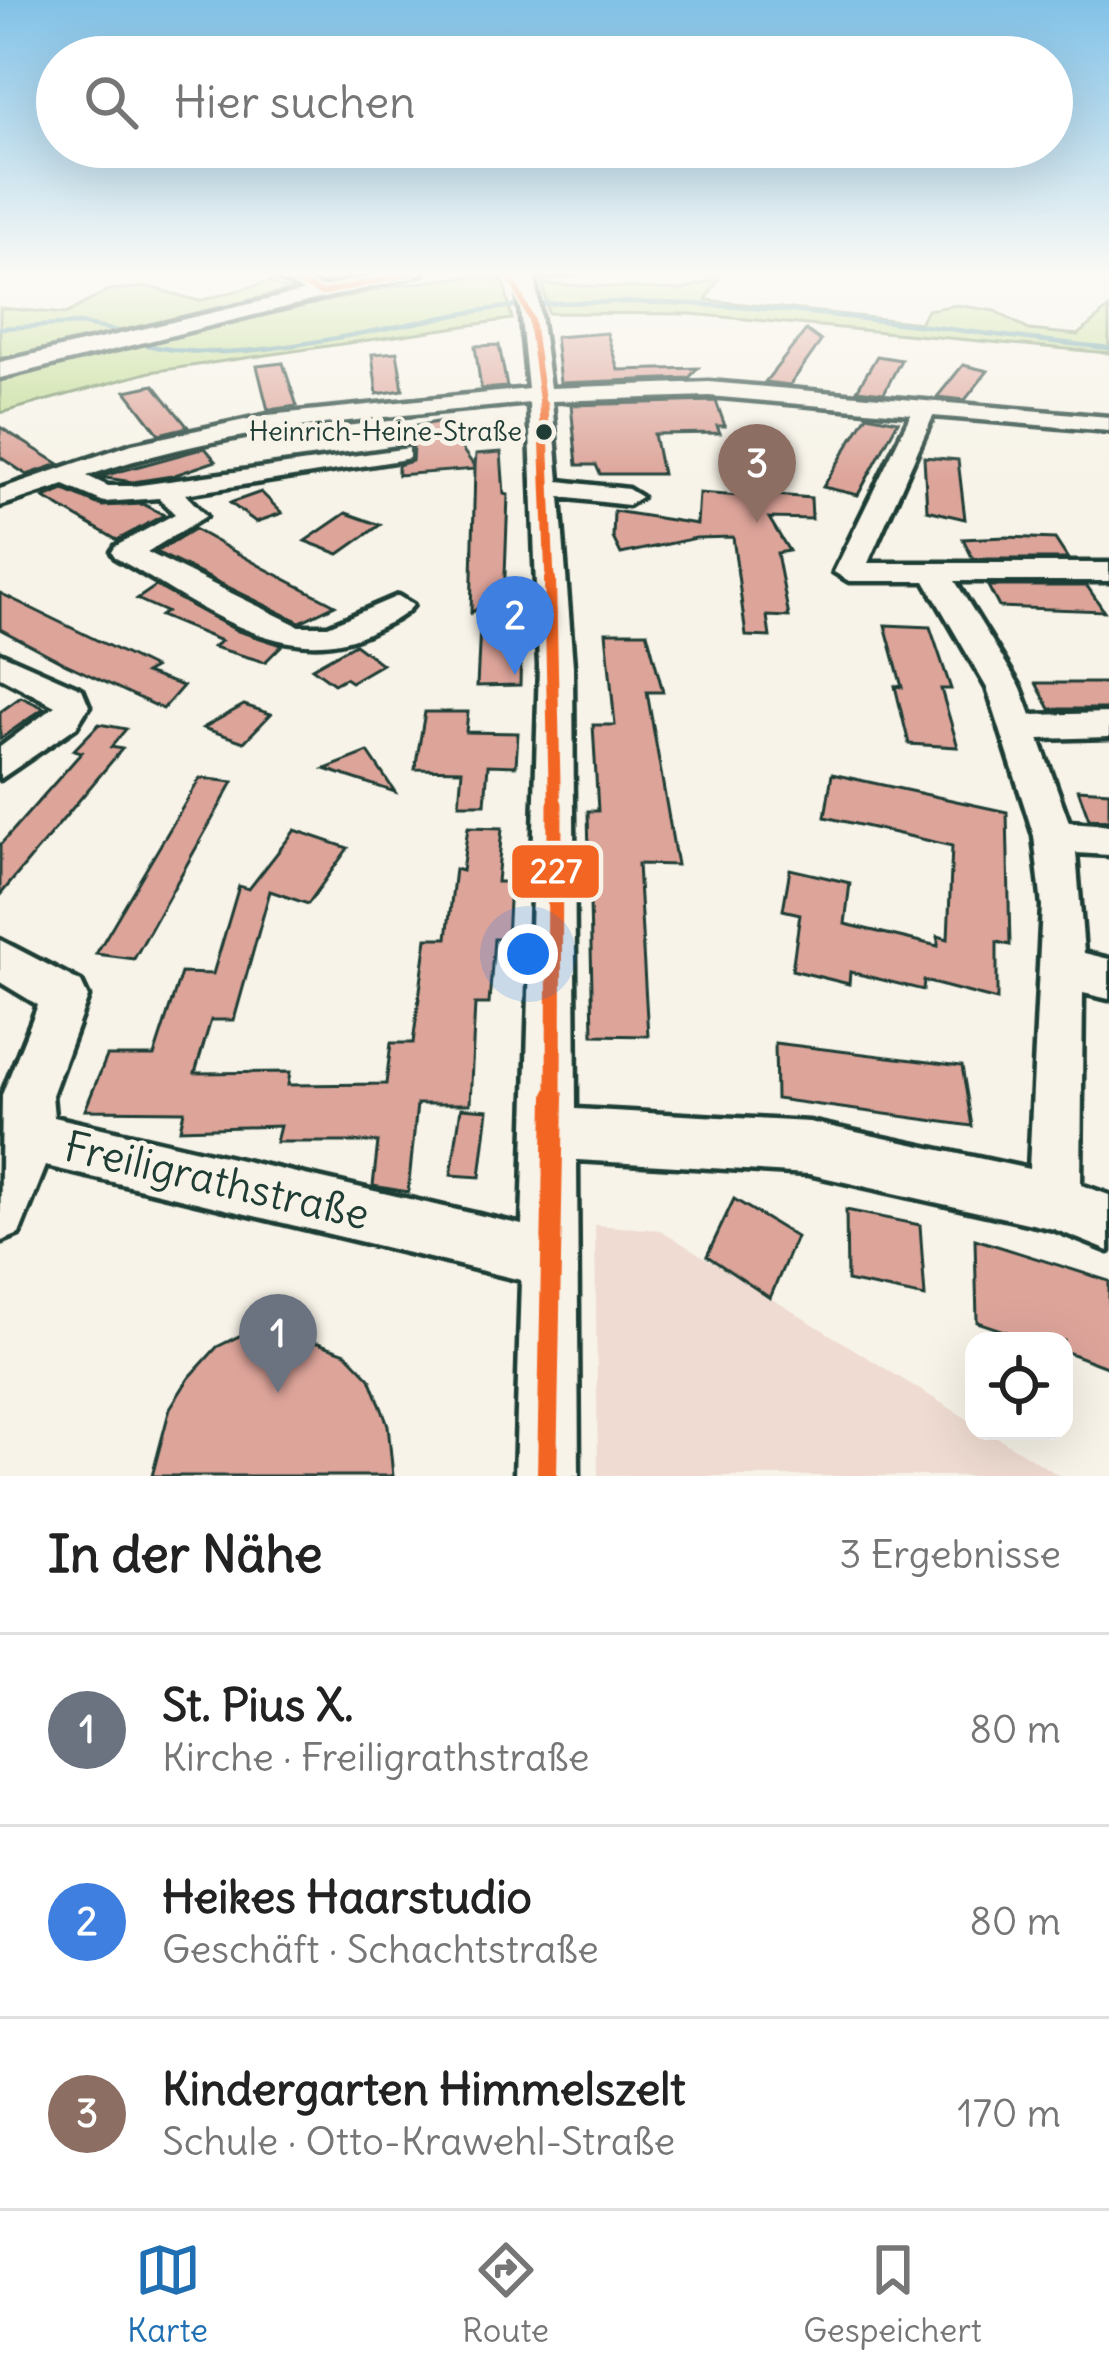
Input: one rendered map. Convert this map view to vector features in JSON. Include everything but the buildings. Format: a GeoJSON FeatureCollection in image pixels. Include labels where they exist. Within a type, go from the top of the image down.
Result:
{"type":"FeatureCollection","features":[{"type":"Feature","properties":{"kind":"main road"},"geometry":{"type":"LineString","coordinates":[[0,370],[118,342]]}},
{"type":"Feature","properties":{"kind":"street"},"geometry":{"type":"LineString","coordinates":[[530,342],[540,395],[556,666],[547,1476]]}},
{"type":"Feature","properties":{"kind":"street"},"geometry":{"type":"LineString","coordinates":[[0,498],[141,449],[268,422],[540,395],[709,389],[1109,424]]}},
{"type":"Feature","properties":{"kind":"street"},"geometry":{"type":"LineString","coordinates":[[926,408],[849,572],[1109,572]]}},
{"type":"Feature","properties":{"kind":"street"},"geometry":{"type":"LineString","coordinates":[[62,474],[104,494],[400,453]]}},
{"type":"Feature","properties":{"kind":"street"},"geometry":{"type":"LineString","coordinates":[[547,488],[628,497]]}},
{"type":"Feature","properties":{"kind":"street"},"geometry":{"type":"LineString","coordinates":[[165,489],[192,516],[125,552],[257,618],[310,638],[349,630],[398,605]]}},
{"type":"Feature","properties":{"kind":"street"},"geometry":{"type":"LineString","coordinates":[[935,573],[1004,688],[1054,836],[1064,906],[1058,967],[1054,1202]]}},
{"type":"Feature","properties":{"kind":"street"},"geometry":{"type":"LineString","coordinates":[[0,664],[70,697],[72,706],[0,766]]}},
{"type":"Feature","properties":{"kind":"street"},"geometry":{"type":"LineString","coordinates":[[1019,727],[1109,725]]}},
{"type":"Feature","properties":{"kind":"street"},"geometry":{"type":"LineString","coordinates":[[1054,836],[1109,840]]}},
{"type":"Feature","properties":{"kind":"street","name":"Freiligrathstraße"},"geometry":{"type":"LineString","coordinates":[[0,959],[65,997],[27,1095],[31,1137],[549,1259]]}},
{"type":"Feature","properties":{"kind":"street"},"geometry":{"type":"LineString","coordinates":[[1058,967],[1109,979]]}},
{"type":"Feature","properties":{"kind":"street"},"geometry":{"type":"LineString","coordinates":[[548,1133],[809,1148],[1054,1202],[1109,1223]]}},
{"type":"Feature","properties":{"kind":"street"},"geometry":{"type":"LineString","coordinates":[[0,1215],[31,1137]]}},
{"type":"Feature","properties":{"kind":"shaded area"},"geometry":{"type":"Polygon","coordinates":[[[595,1225],[660,1230],[965,1417],[965,1440],[1002,1440],[1060,1476],[598,1476],[595,1225]]]}},
{"type":"Feature","properties":{"kind":"green space"},"geometry":{"type":"Polygon","coordinates":[[[0,342],[76,342],[0,360],[0,342]]]}},
{"type":"Feature","properties":{"kind":"green space"},"geometry":{"type":"Polygon","coordinates":[[[147,342],[356,342],[150,372],[0,413],[0,375],[147,342]]]}},
{"type":"Feature","properties":{"kind":"green space"},"geometry":{"type":"Polygon","coordinates":[[[990,342],[1109,342],[1109,353],[990,342]]]}},
{"type":"Feature","properties":{"kind":"waterway"},"geometry":{"type":"LineString","coordinates":[[143,344],[187,351],[235,351],[313,342]]}},
{"type":"Feature","properties":{"kind":"waterway"},"geometry":{"type":"LineString","coordinates":[[1058,342],[1109,348]]}},
{"type":"Feature","properties":{"kind":"transit line","name":"227"},"geometry":{"type":"LineString","coordinates":[[536,342],[555,739],[547,1476]]}},
{"type":"Feature","properties":{"kind":"place","name":"Heinrich-Heine-Straße"},"geometry":{"type":"Point","coordinates":[544,432]}},
{"type":"Feature","properties":{"kind":"place","name":"Kindergarten Himmelszelt"},"geometry":{"type":"Point","coordinates":[757,523]}},
{"type":"Feature","properties":{"kind":"place","name":"Heikes Haarstudio"},"geometry":{"type":"Point","coordinates":[515,675]}},
{"type":"Feature","properties":{"kind":"place","name":"St. Pius X."},"geometry":{"type":"Point","coordinates":[278,1393]}}]}
